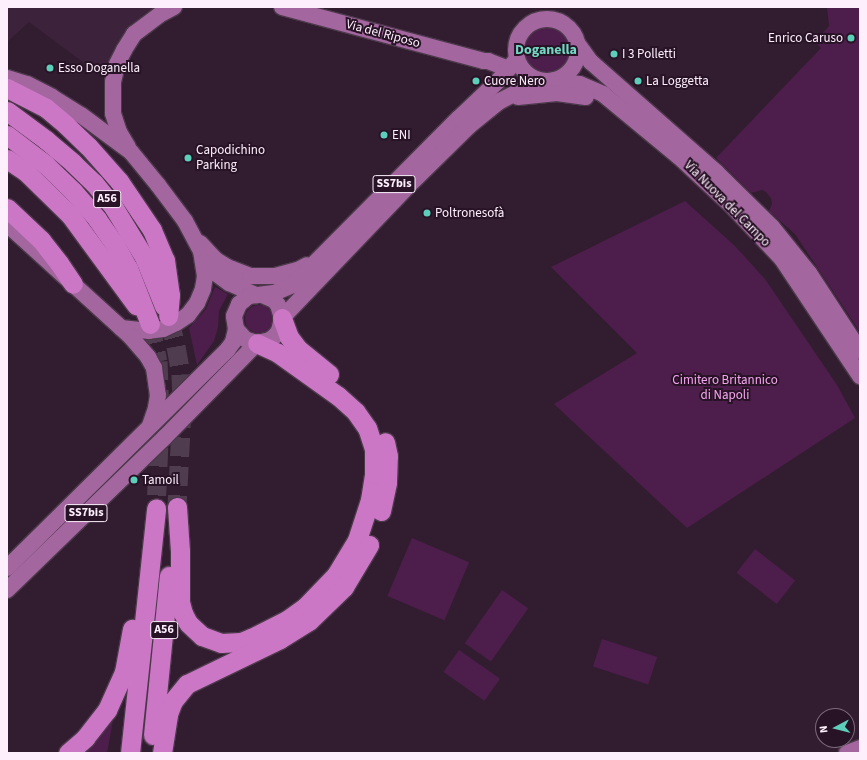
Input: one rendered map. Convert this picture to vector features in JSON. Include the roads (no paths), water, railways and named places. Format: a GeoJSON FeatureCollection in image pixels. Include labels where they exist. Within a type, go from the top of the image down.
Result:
{"type":"FeatureCollection","features":[{"type":"Feature","properties":{"kind":"highway","name":"A56"},"geometry":{"type":"LineString","coordinates":[[7,88],[46,108],[88,146],[119,181],[152,230],[165,260],[170,295],[168,317],[160,291],[144,256],[114,208],[94,183],[73,163],[46,140],[7,111]]}},
{"type":"Feature","properties":{"kind":"highway","name":"A56"},"geometry":{"type":"LineString","coordinates":[[7,135],[45,164],[73,191],[97,219],[128,268],[150,324],[70,214],[25,171],[7,159]]}},
{"type":"Feature","properties":{"kind":"highway"},"geometry":{"type":"LineString","coordinates":[[7,208],[41,240],[73,284]]}},
{"type":"Feature","properties":{"kind":"highway"},"geometry":{"type":"LineString","coordinates":[[162,753],[168,714],[179,692],[187,684],[280,640],[309,621],[344,587],[355,571],[369,545],[380,513],[387,482],[388,456],[382,431],[377,420],[363,400],[298,349],[289,337],[282,318]]}},
{"type":"Feature","properties":{"kind":"highway","name":"A56"},"geometry":{"type":"LineString","coordinates":[[152,753],[177,507],[180,551],[180,602],[183,613],[188,623],[198,633],[210,640],[220,643],[241,642],[251,638],[286,620],[304,607],[333,578],[357,540],[370,500],[374,474],[374,449],[367,428],[356,412],[338,396],[278,353],[257,343]]}},
{"type":"Feature","properties":{"kind":"highway","name":"A56"},"geometry":{"type":"LineString","coordinates":[[130,753],[156,508]]}},
{"type":"Feature","properties":{"kind":"highway"},"geometry":{"type":"LineString","coordinates":[[68,753],[98,724],[117,691],[124,672],[135,617],[151,560]]}},
{"type":"Feature","properties":{"kind":"main road"},"geometry":{"type":"LineString","coordinates":[[130,152],[119,132],[113,113],[113,82],[117,64],[134,34],[159,15],[174,7]]}},
{"type":"Feature","properties":{"kind":"main road","name":"Via del Riposo"},"geometry":{"type":"LineString","coordinates":[[282,7],[484,61],[488,60],[513,64]]}},
{"type":"Feature","properties":{"kind":"main road"},"geometry":{"type":"LineString","coordinates":[[500,101],[529,86],[549,81],[563,77],[575,62],[577,53],[573,35],[565,26],[548,20],[541,21],[527,27],[521,33],[517,41],[513,64],[535,79],[549,81]]}},
{"type":"Feature","properties":{"kind":"main road","name":"Via Nuova del Campo"},"geometry":{"type":"LineString","coordinates":[[576,43],[591,62],[716,172],[772,226],[809,273],[860,351]]}},
{"type":"Feature","properties":{"kind":"main road"},"geometry":{"type":"LineString","coordinates":[[484,61],[498,81]]}},
{"type":"Feature","properties":{"kind":"main road","name":"SS7bis"},"geometry":{"type":"LineString","coordinates":[[7,568],[228,349],[233,342],[236,329],[234,316],[239,304],[249,296],[274,293],[287,288],[498,81],[513,64]]}},
{"type":"Feature","properties":{"kind":"main road"},"geometry":{"type":"LineString","coordinates":[[7,78],[27,84],[52,97],[81,115],[130,152],[158,184],[185,221],[195,239],[204,262],[205,276],[203,290],[197,303],[188,314],[176,324],[163,329],[149,331],[121,328]]}},
{"type":"Feature","properties":{"kind":"main road","name":"Via Nuova del Campo"},"geometry":{"type":"LineString","coordinates":[[549,81],[580,84],[603,94],[698,174],[762,236],[798,281],[860,376]]}},
{"type":"Feature","properties":{"kind":"main road"},"geometry":{"type":"LineString","coordinates":[[500,101],[526,96],[557,93],[588,97],[621,109]]}},
{"type":"Feature","properties":{"kind":"main road","name":"SS7bis"},"geometry":{"type":"LineString","coordinates":[[7,590],[165,437],[257,343],[264,342],[275,336],[282,325],[282,318],[437,156],[479,117],[500,101]]}},
{"type":"Feature","properties":{"kind":"main road"},"geometry":{"type":"LineString","coordinates":[[7,224],[140,347],[154,368],[158,395],[156,408],[149,428]]}},
{"type":"Feature","properties":{"kind":"main road"},"geometry":{"type":"LineString","coordinates":[[195,239],[216,260],[228,267],[250,276],[264,277],[287,274],[298,270],[319,258]]}},
{"type":"Feature","properties":{"kind":"main road"},"geometry":{"type":"LineString","coordinates":[[204,262],[214,272],[230,283],[274,300],[278,305],[282,318]]}},
{"type":"Feature","properties":{"kind":"main road"},"geometry":{"type":"LineString","coordinates":[[236,329],[245,339],[257,343]]}},
{"type":"Feature","properties":{"kind":"main road"},"geometry":{"type":"LineString","coordinates":[[847,753],[860,748]]}},
{"type":"Feature","properties":{"kind":"tunnel"},"geometry":{"type":"LineString","coordinates":[[169,319],[181,374],[182,408],[177,507]]}},
{"type":"Feature","properties":{"kind":"tunnel"},"geometry":{"type":"LineString","coordinates":[[150,324],[158,361],[160,418],[156,508]]}},
{"type":"Feature","properties":{"kind":"place","name":"Enrico Caruso"},"geometry":{"type":"Point","coordinates":[851,38]}},
{"type":"Feature","properties":{"kind":"place","name":"I 3 Polletti"},"geometry":{"type":"Point","coordinates":[614,54]}},
{"type":"Feature","properties":{"kind":"place","name":"Esso Doganella"},"geometry":{"type":"Point","coordinates":[50,68]}},
{"type":"Feature","properties":{"kind":"place","name":"Cuore Nero"},"geometry":{"type":"Point","coordinates":[476,81]}},
{"type":"Feature","properties":{"kind":"place","name":"La Loggetta"},"geometry":{"type":"Point","coordinates":[638,81]}},
{"type":"Feature","properties":{"kind":"place","name":"ENI"},"geometry":{"type":"Point","coordinates":[384,135]}},
{"type":"Feature","properties":{"kind":"place","name":"Capodichino Parking"},"geometry":{"type":"Point","coordinates":[188,158]}},
{"type":"Feature","properties":{"kind":"place","name":"Poltronesofà"},"geometry":{"type":"Point","coordinates":[427,213]}},
{"type":"Feature","properties":{"kind":"place","name":"Tamoil"},"geometry":{"type":"Point","coordinates":[134,480]}},
{"type":"Feature","properties":{"kind":"district","name":"Doganella"},"geometry":{"type":"Point","coordinates":[546,50]}},
{"type":"Feature","properties":{"kind":"park label","name":"Cimitero Britannico di Napoli"},"geometry":{"type":"Point","coordinates":[725,388]}}]}
